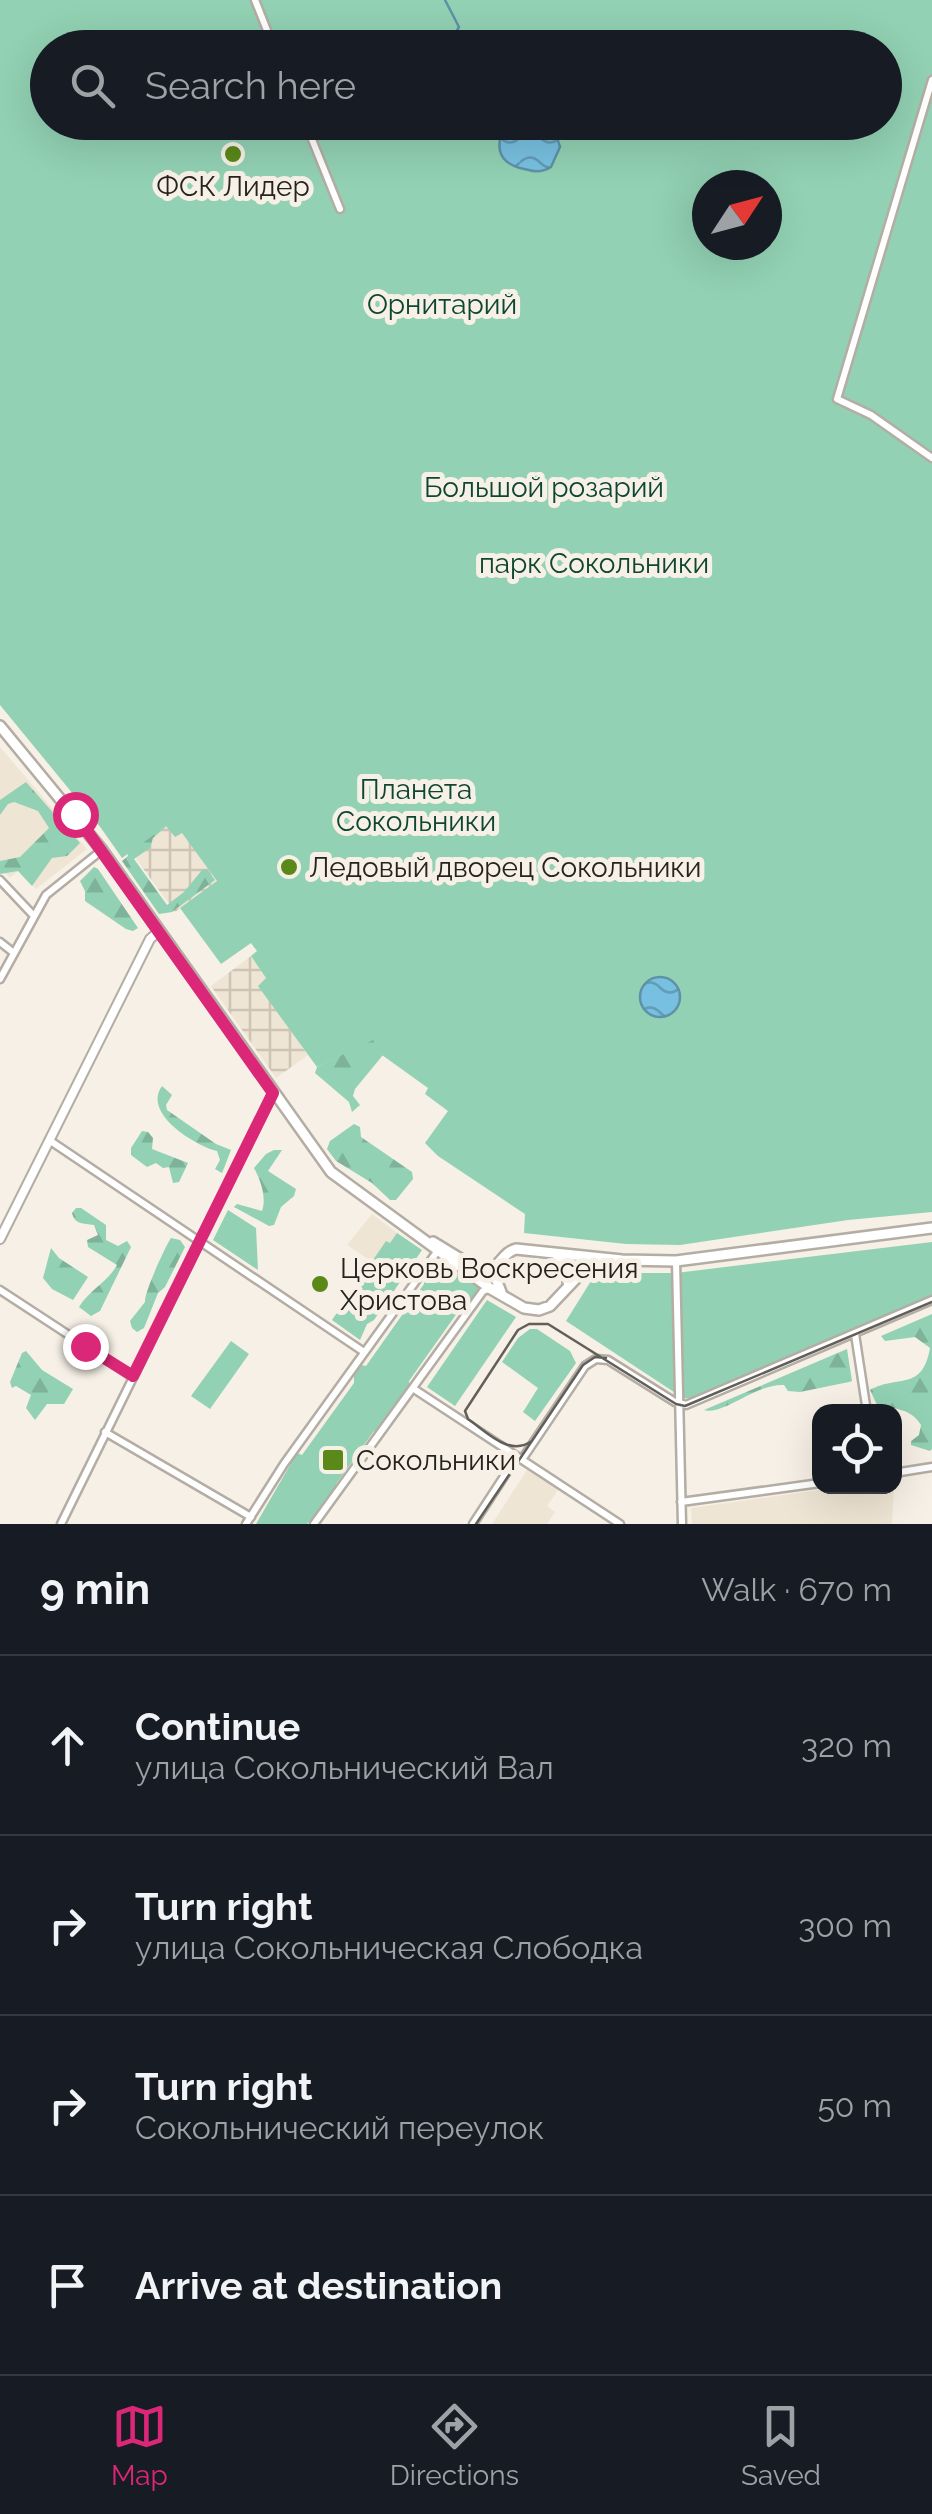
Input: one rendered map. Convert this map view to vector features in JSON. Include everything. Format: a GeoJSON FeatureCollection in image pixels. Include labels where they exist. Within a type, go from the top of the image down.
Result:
{"type":"FeatureCollection","features":[{"type":"Feature","properties":{"kind":"main road"},"geometry":{"type":"LineString","coordinates":[[0,726],[102,850],[326,1168],[421,1236],[477,1270],[488,1271],[497,1266],[510,1250],[676,1261],[932,1228]]}},
{"type":"Feature","properties":{"kind":"main road"},"geometry":{"type":"LineString","coordinates":[[421,1236],[491,1289],[532,1310],[550,1306],[586,1268],[622,1260]]}},
{"type":"Feature","properties":{"kind":"main road"},"geometry":{"type":"LineString","coordinates":[[502,1294],[496,1283],[497,1275],[513,1254],[522,1249]]}},
{"type":"Feature","properties":{"kind":"main road"},"geometry":{"type":"LineString","coordinates":[[550,1252],[572,1268],[564,1293]]}},
{"type":"Feature","properties":{"kind":"street"},"geometry":{"type":"LineString","coordinates":[[254,0],[266,30]]}},
{"type":"Feature","properties":{"kind":"street"},"geometry":{"type":"LineString","coordinates":[[932,80],[838,399],[871,415],[932,458]]}},
{"type":"Feature","properties":{"kind":"street"},"geometry":{"type":"LineString","coordinates":[[311,140],[340,210]]}},
{"type":"Feature","properties":{"kind":"street"},"geometry":{"type":"LineString","coordinates":[[0,979],[49,891],[102,850]]}},
{"type":"Feature","properties":{"kind":"street"},"geometry":{"type":"LineString","coordinates":[[0,880],[34,916]]}},
{"type":"Feature","properties":{"kind":"street"},"geometry":{"type":"LineString","coordinates":[[0,1239],[150,938],[158,932]]}},
{"type":"Feature","properties":{"kind":"street"},"geometry":{"type":"LineString","coordinates":[[0,942],[14,954]]}},
{"type":"Feature","properties":{"kind":"street"},"geometry":{"type":"LineString","coordinates":[[62,1524],[273,1093]]}},
{"type":"Feature","properties":{"kind":"street"},"geometry":{"type":"LineString","coordinates":[[49,1140],[364,1352]]}},
{"type":"Feature","properties":{"kind":"street"},"geometry":{"type":"LineString","coordinates":[[105,1432],[248,1521],[436,1250],[450,1252]]}},
{"type":"Feature","properties":{"kind":"street"},"geometry":{"type":"LineString","coordinates":[[676,1261],[682,1524]]}},
{"type":"Feature","properties":{"kind":"street"},"geometry":{"type":"LineString","coordinates":[[314,1524],[480,1295],[491,1289]]}},
{"type":"Feature","properties":{"kind":"street"},"geometry":{"type":"LineString","coordinates":[[0,1290],[133,1376]]}},
{"type":"Feature","properties":{"kind":"street"},"geometry":{"type":"LineString","coordinates":[[473,1524],[585,1366],[596,1359],[608,1360],[679,1404],[690,1404],[932,1300]]}},
{"type":"Feature","properties":{"kind":"street"},"geometry":{"type":"LineString","coordinates":[[854,1333],[866,1404]]}},
{"type":"Feature","properties":{"kind":"street"},"geometry":{"type":"LineString","coordinates":[[414,1389],[620,1524]]}},
{"type":"Feature","properties":{"kind":"street"},"geometry":{"type":"LineString","coordinates":[[902,1472],[932,1468]]}},
{"type":"Feature","properties":{"kind":"street"},"geometry":{"type":"LineString","coordinates":[[681,1502],[812,1484]]}},
{"type":"Feature","properties":{"kind":"shaded area"},"geometry":{"type":"Polygon","coordinates":[[[0,747],[87,849],[36,889],[18,871],[10,878],[0,868],[0,747]]]}},
{"type":"Feature","properties":{"kind":"shaded area"},"geometry":{"type":"Polygon","coordinates":[[[167,826],[182,832],[217,881],[175,912],[131,852],[167,826]]]}},
{"type":"Feature","properties":{"kind":"shaded area"},"geometry":{"type":"Polygon","coordinates":[[[251,956],[266,978],[259,986],[308,1055],[276,1078],[211,986],[251,956]]]}},
{"type":"Feature","properties":{"kind":"shaded area"},"geometry":{"type":"Polygon","coordinates":[[[372,1214],[397,1233],[372,1262],[347,1245],[372,1214]]]}},
{"type":"Feature","properties":{"kind":"shaded area"},"geometry":{"type":"Polygon","coordinates":[[[527,1470],[558,1490],[547,1506],[555,1512],[547,1524],[492,1524],[527,1470]]]}},
{"type":"Feature","properties":{"kind":"shaded area"},"geometry":{"type":"Polygon","coordinates":[[[812,1491],[812,1494],[894,1494],[892,1524],[692,1524],[691,1508],[812,1491]]]}},
{"type":"Feature","properties":{"kind":"green space","name":"парк Сокольники"},"geometry":{"type":"Polygon","coordinates":[[[0,0],[932,0],[932,1212],[680,1245],[626,1244],[524,1233],[525,1214],[438,1156],[425,1143],[448,1111],[425,1094],[428,1088],[382,1055],[373,1040],[317,1067],[258,986],[266,978],[251,956],[257,951],[251,943],[221,964],[180,908],[217,881],[182,833],[175,837],[166,826],[122,858],[0,705],[0,0]]]}},
{"type":"Feature","properties":{"kind":"green space"},"geometry":{"type":"Polygon","coordinates":[[[300,749],[383,1055],[355,1089],[353,1096],[360,1105],[352,1112],[349,1102],[315,1073],[317,1067],[373,1039],[300,749]]]}},
{"type":"Feature","properties":{"kind":"green space"},"geometry":{"type":"Polygon","coordinates":[[[26,782],[80,843],[67,856],[52,858],[32,886],[18,871],[0,874],[0,861],[20,857],[49,828],[38,811],[14,802],[0,815],[0,800],[26,782]]]}},
{"type":"Feature","properties":{"kind":"green space"},"geometry":{"type":"Polygon","coordinates":[[[169,824],[153,838],[150,848],[134,859],[167,905],[202,870],[207,869],[215,880],[172,912],[159,914],[122,861],[127,852],[169,824]]]}},
{"type":"Feature","properties":{"kind":"green space"},"geometry":{"type":"Polygon","coordinates":[[[94,867],[138,928],[126,929],[85,901],[80,881],[94,867]]]}},
{"type":"Feature","properties":{"kind":"green space"},"geometry":{"type":"Polygon","coordinates":[[[162,1086],[172,1095],[167,1110],[231,1150],[222,1173],[215,1169],[220,1160],[217,1151],[184,1135],[165,1117],[159,1107],[162,1086]]]}},
{"type":"Feature","properties":{"kind":"green space"},"geometry":{"type":"Polygon","coordinates":[[[354,1124],[360,1127],[361,1137],[412,1172],[413,1179],[396,1200],[390,1200],[372,1183],[336,1161],[327,1149],[330,1141],[354,1124]]]}},
{"type":"Feature","properties":{"kind":"green space"},"geometry":{"type":"Polygon","coordinates":[[[142,1131],[153,1138],[152,1149],[188,1163],[179,1182],[173,1183],[169,1167],[156,1163],[147,1167],[131,1155],[142,1131]]]}},
{"type":"Feature","properties":{"kind":"green space"},"geometry":{"type":"Polygon","coordinates":[[[274,1150],[282,1150],[268,1171],[296,1189],[281,1207],[274,1225],[269,1226],[234,1207],[237,1204],[262,1211],[263,1194],[254,1168],[274,1150]]]}},
{"type":"Feature","properties":{"kind":"green space"},"geometry":{"type":"Polygon","coordinates":[[[76,1208],[106,1225],[106,1240],[118,1246],[127,1241],[131,1247],[100,1311],[91,1316],[79,1307],[117,1265],[88,1247],[87,1240],[98,1235],[94,1225],[75,1220],[72,1213],[76,1208]]]}},
{"type":"Feature","properties":{"kind":"green space"},"geometry":{"type":"Polygon","coordinates":[[[228,1210],[256,1228],[258,1270],[213,1240],[228,1210]]]}},
{"type":"Feature","properties":{"kind":"green space"},"geometry":{"type":"Polygon","coordinates":[[[397,1233],[422,1250],[374,1320],[367,1324],[360,1340],[332,1320],[386,1241],[390,1243],[397,1233]]]}},
{"type":"Feature","properties":{"kind":"green space"},"geometry":{"type":"Polygon","coordinates":[[[171,1238],[180,1240],[185,1247],[158,1293],[144,1328],[137,1332],[130,1321],[145,1302],[171,1238]]]}},
{"type":"Feature","properties":{"kind":"green space"},"geometry":{"type":"Polygon","coordinates":[[[932,1242],[932,1296],[695,1399],[683,1398],[566,1321],[596,1273],[676,1273],[932,1242]]]}},
{"type":"Feature","properties":{"kind":"green space"},"geometry":{"type":"Polygon","coordinates":[[[51,1248],[88,1277],[73,1300],[52,1289],[43,1278],[51,1248]]]}},
{"type":"Feature","properties":{"kind":"green space"},"geometry":{"type":"Polygon","coordinates":[[[439,1256],[482,1288],[471,1303],[465,1302],[409,1381],[410,1389],[336,1484],[337,1491],[307,1524],[256,1524],[297,1453],[302,1455],[354,1383],[354,1373],[361,1365],[366,1366],[439,1256]]]}},
{"type":"Feature","properties":{"kind":"green space"},"geometry":{"type":"Polygon","coordinates":[[[487,1300],[516,1317],[455,1406],[427,1387],[487,1300]]]}},
{"type":"Feature","properties":{"kind":"green space"},"geometry":{"type":"Polygon","coordinates":[[[932,1314],[930,1451],[911,1445],[919,1435],[921,1425],[917,1419],[902,1410],[902,1404],[877,1404],[870,1390],[915,1376],[926,1362],[930,1348],[915,1337],[885,1341],[881,1336],[932,1314]]]}},
{"type":"Feature","properties":{"kind":"green space"},"geometry":{"type":"Polygon","coordinates":[[[537,1329],[570,1351],[576,1363],[535,1421],[523,1412],[538,1388],[502,1362],[518,1338],[537,1329]]]}},
{"type":"Feature","properties":{"kind":"green space"},"geometry":{"type":"Polygon","coordinates":[[[231,1341],[249,1354],[210,1409],[191,1396],[231,1341]]]}},
{"type":"Feature","properties":{"kind":"green space"},"geometry":{"type":"Polygon","coordinates":[[[847,1349],[852,1381],[800,1392],[788,1391],[784,1385],[773,1386],[721,1408],[704,1410],[847,1349]]]}},
{"type":"Feature","properties":{"kind":"green space"},"geometry":{"type":"Polygon","coordinates":[[[26,1351],[42,1370],[73,1389],[64,1404],[47,1404],[35,1420],[26,1408],[31,1395],[16,1386],[12,1388],[10,1382],[26,1351]]]}},
{"type":"Feature","properties":{"kind":"water"},"geometry":{"type":"Polygon","coordinates":[[[500,140],[558,140],[560,147],[551,167],[540,171],[512,165],[502,156],[500,140]]]}},
{"type":"Feature","properties":{"kind":"water"},"geometry":{"type":"Polygon","coordinates":[[[660,977],[674,983],[680,997],[674,1011],[660,1017],[646,1011],[640,997],[646,983],[660,977]]]}},
{"type":"Feature","properties":{"kind":"waterway"},"geometry":{"type":"LineString","coordinates":[[445,0],[457,30]]}},
{"type":"Feature","properties":{"kind":"tram line"},"geometry":{"type":"LineString","coordinates":[[532,1441],[515,1446],[498,1441],[468,1419],[465,1411],[518,1330],[529,1324],[548,1324],[685,1406],[932,1302]]}},
{"type":"Feature","properties":{"kind":"tram line"},"geometry":{"type":"LineString","coordinates":[[476,1524],[583,1365],[595,1357],[606,1358]]}},
{"type":"Feature","properties":{"kind":"place","name":"ФСК Лидер"},"geometry":{"type":"Point","coordinates":[233,154]}},
{"type":"Feature","properties":{"kind":"place","name":"Ледовый дворец Сокольники"},"geometry":{"type":"Point","coordinates":[289,867]}},
{"type":"Feature","properties":{"kind":"place","name":"Церковь Воскресения Христова"},"geometry":{"type":"Point","coordinates":[320,1284]}},
{"type":"Feature","properties":{"kind":"place","name":"Сокольники"},"geometry":{"type":"Point","coordinates":[333,1460]}},
{"type":"Feature","properties":{"kind":"route"},"geometry":{"type":"LineString","coordinates":[[75,814],[273,1093],[133,1376],[85,1346]]}},
{"type":"Feature","properties":{"kind":"park label","name":"Орнитарий"},"geometry":{"type":"Point","coordinates":[442,304]}},
{"type":"Feature","properties":{"kind":"park label","name":"Большой розарий"},"geometry":{"type":"Point","coordinates":[544,487]}},
{"type":"Feature","properties":{"kind":"park label","name":"Планета Сокольники"},"geometry":{"type":"Point","coordinates":[416,805]}}]}
